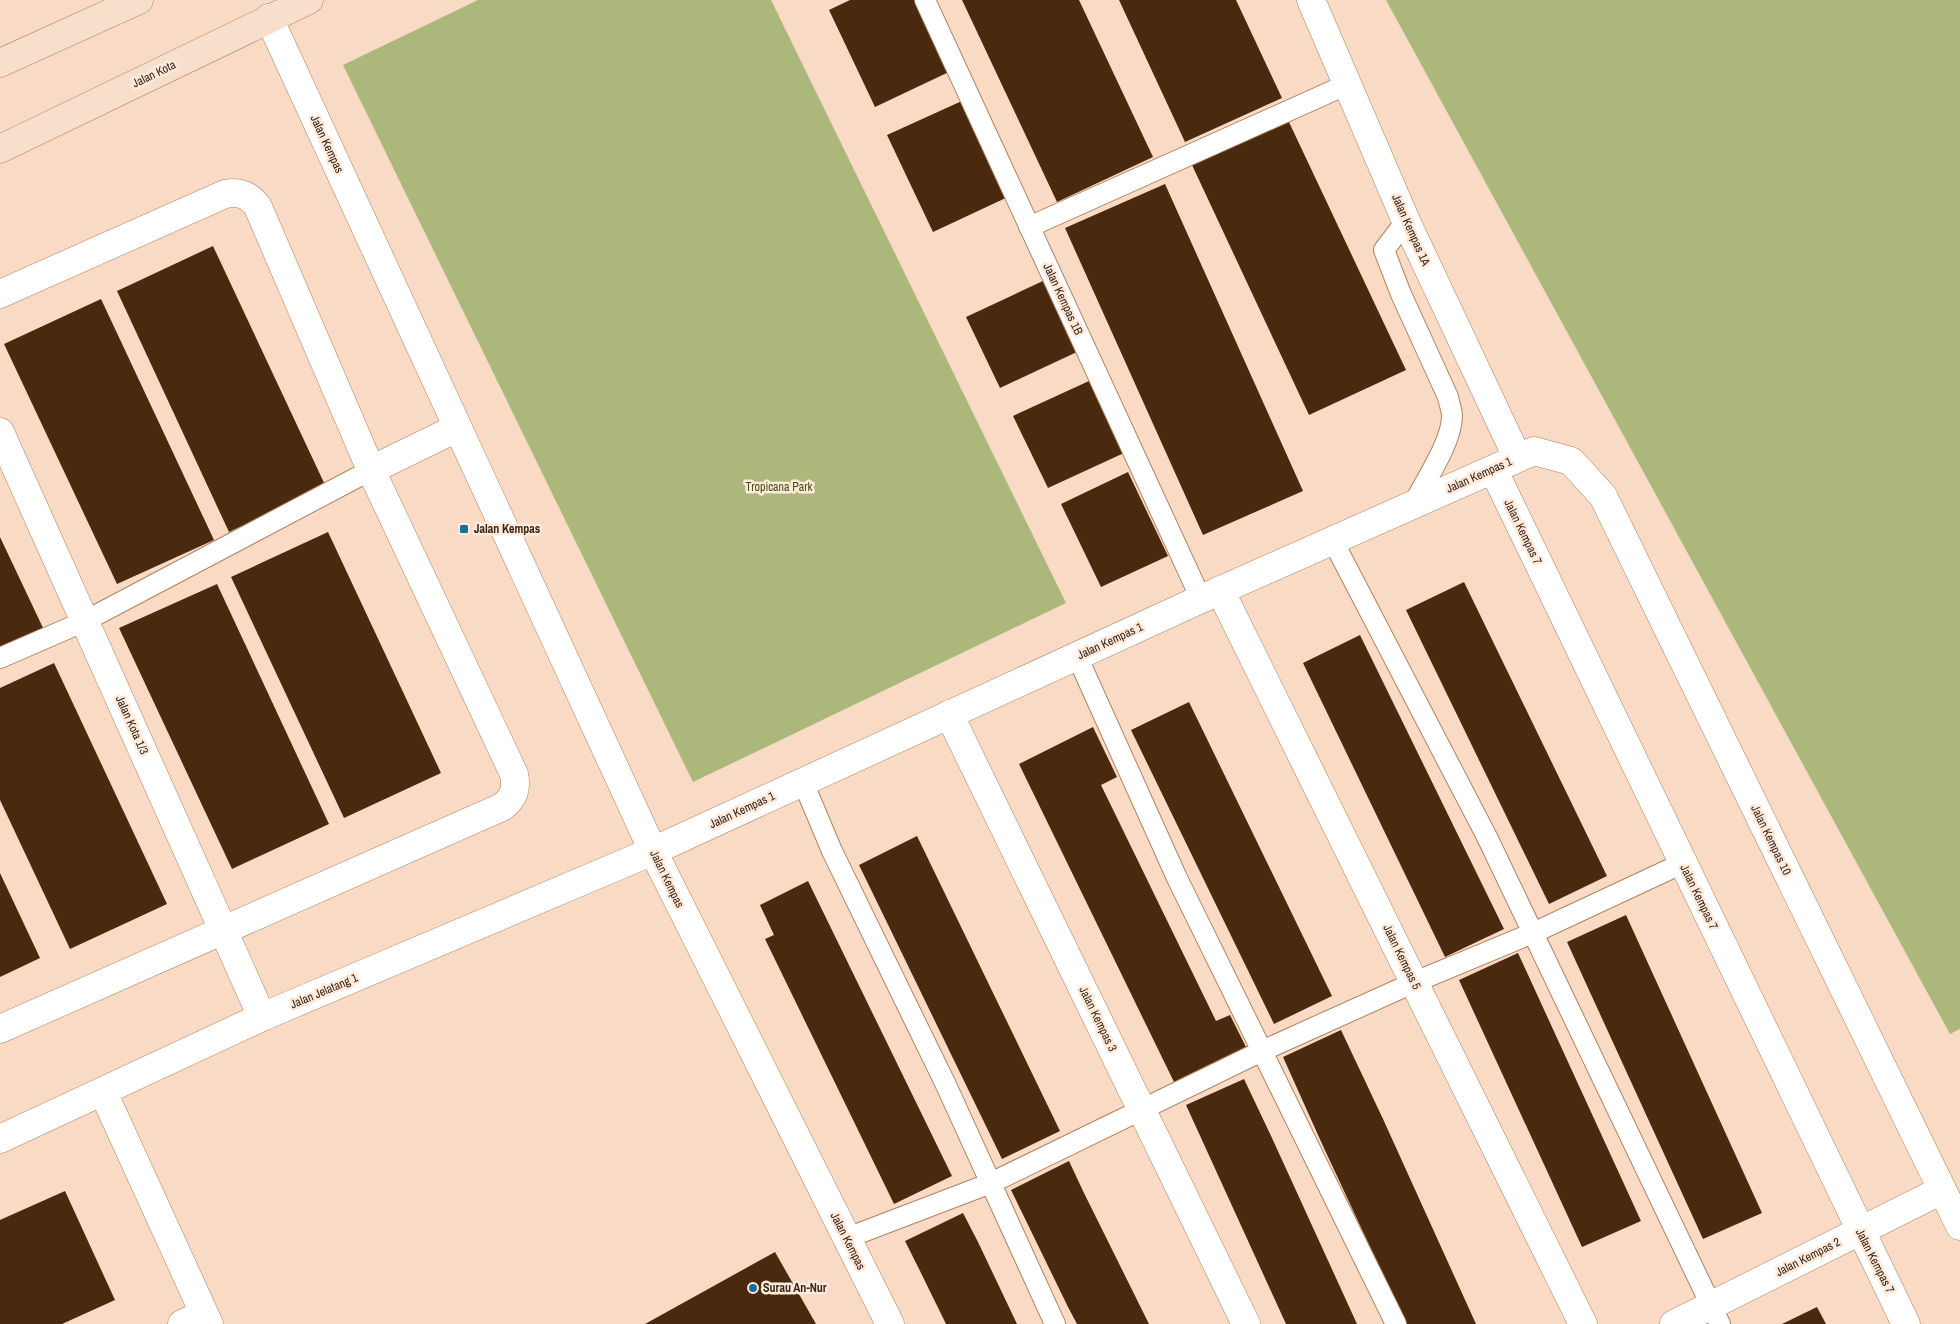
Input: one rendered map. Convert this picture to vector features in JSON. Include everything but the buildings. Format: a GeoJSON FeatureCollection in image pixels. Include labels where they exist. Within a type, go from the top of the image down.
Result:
{"type":"FeatureCollection","features":[{"type":"Feature","properties":{"kind":"main road"},"geometry":{"type":"LineString","coordinates":[[0,63],[139,0]]}},
{"type":"Feature","properties":{"kind":"main road","name":"Jalan Kota"},"geometry":{"type":"LineString","coordinates":[[0,149],[308,0]]}},
{"type":"Feature","properties":{"kind":"street","name":"Jalan Kempas 1A"},"geometry":{"type":"LineString","coordinates":[[1311,0],[1406,221],[1517,458]]}},
{"type":"Feature","properties":{"kind":"street","name":"Jalan Kempas"},"geometry":{"type":"LineString","coordinates":[[269,18],[653,851],[890,1324]]}},
{"type":"Feature","properties":{"kind":"street"},"geometry":{"type":"LineString","coordinates":[[0,294],[225,194],[235,192],[253,199],[372,470],[514,774],[514,793],[510,801],[502,807],[0,1029]]}},
{"type":"Feature","properties":{"kind":"street"},"geometry":{"type":"LineString","coordinates":[[372,470],[457,428]]}},
{"type":"Feature","properties":{"kind":"street","name":"Jalan Kota 1/3"},"geometry":{"type":"LineString","coordinates":[[0,432],[262,1017]]}},
{"type":"Feature","properties":{"kind":"street","name":"Jalan Kempas 1"},"geometry":{"type":"LineString","coordinates":[[653,851],[1210,594],[1517,458],[1534,451],[1571,461]]}},
{"type":"Feature","properties":{"kind":"street","name":"Jalan Kempas 10"},"geometry":{"type":"LineString","coordinates":[[1571,461],[1603,496],[1960,1226]]}},
{"type":"Feature","properties":{"kind":"street","name":"Jalan Kempas 7"},"geometry":{"type":"LineString","coordinates":[[1493,469],[1906,1324]]}},
{"type":"Feature","properties":{"kind":"street","name":"Jalan Kempas 5"},"geometry":{"type":"LineString","coordinates":[[1210,594],[1415,982],[1583,1324]]}},
{"type":"Feature","properties":{"kind":"street","name":"Jalan Kempas 3"},"geometry":{"type":"LineString","coordinates":[[949,714],[1246,1324]]}},
{"type":"Feature","properties":{"kind":"street","name":"Jalan Jelatang 1"},"geometry":{"type":"LineString","coordinates":[[0,1139],[262,1017],[653,851]]}},
{"type":"Feature","properties":{"kind":"street"},"geometry":{"type":"LineString","coordinates":[[103,1092],[198,1321]]}},
{"type":"Feature","properties":{"kind":"street","name":"Jalan Kempas 2"},"geometry":{"type":"LineString","coordinates":[[1674,1324],[1715,1315],[1860,1231],[1942,1190]]}},
{"type":"Feature","properties":{"kind":"lane","name":"Jalan Kempas 1B"},"geometry":{"type":"LineString","coordinates":[[925,0],[1029,227],[1210,594]]}},
{"type":"Feature","properties":{"kind":"lane"},"geometry":{"type":"LineString","coordinates":[[1029,227],[1348,84]]}},
{"type":"Feature","properties":{"kind":"lane"},"geometry":{"type":"LineString","coordinates":[[1406,221],[1384,250],[1401,294],[1448,397],[1452,415],[1450,430],[1413,505]]}},
{"type":"Feature","properties":{"kind":"lane"},"geometry":{"type":"LineString","coordinates":[[0,658],[85,621],[372,470]]}},
{"type":"Feature","properties":{"kind":"lane"},"geometry":{"type":"LineString","coordinates":[[1333,541],[1487,836],[1715,1315]]}},
{"type":"Feature","properties":{"kind":"lane"},"geometry":{"type":"LineString","coordinates":[[1077,656],[1177,878],[1396,1324]]}},
{"type":"Feature","properties":{"kind":"lane"},"geometry":{"type":"LineString","coordinates":[[803,782],[832,851],[946,1085],[1055,1324]]}},
{"type":"Feature","properties":{"kind":"lane"},"geometry":{"type":"LineString","coordinates":[[847,1238],[990,1183],[1262,1051],[1415,982],[1533,933],[1683,864]]}},
{"type":"Feature","properties":{"kind":"green space","name":"Tropicana Park"},"geometry":{"type":"Polygon","coordinates":[[[478,0],[771,0],[1066,603],[693,782],[343,65],[478,0]]]}},
{"type":"Feature","properties":{"kind":"green space"},"geometry":{"type":"Polygon","coordinates":[[[1386,0],[1960,0],[1960,1029],[1950,1034],[1386,0]]]}},
{"type":"Feature","properties":{"kind":"place","name":"Jalan Kempas"},"geometry":{"type":"Point","coordinates":[464,529]}},
{"type":"Feature","properties":{"kind":"place","name":"Surau An-Nur"},"geometry":{"type":"Point","coordinates":[753,1288]}}]}
